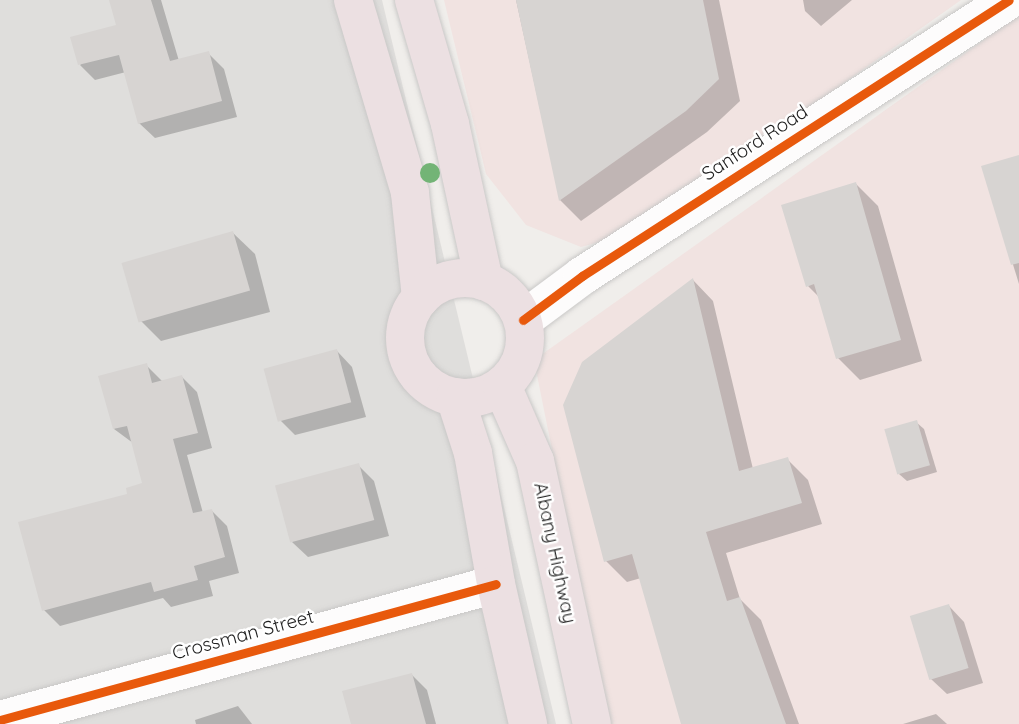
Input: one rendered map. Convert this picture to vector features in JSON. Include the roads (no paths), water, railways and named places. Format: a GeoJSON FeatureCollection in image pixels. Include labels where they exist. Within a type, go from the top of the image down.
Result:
{"type":"FeatureCollection","features":[{"type":"Feature","properties":{"kind":"highway"},"geometry":{"type":"LineString","coordinates":[[353,0],[410,193],[421,297]]}},
{"type":"Feature","properties":{"kind":"highway"},"geometry":{"type":"LineString","coordinates":[[414,0],[450,124],[484,281]]}},
{"type":"Feature","properties":{"kind":"highway"},"geometry":{"type":"LineString","coordinates":[[450,280],[484,281],[508,296],[523,320],[524,353],[502,386],[480,397],[455,397],[426,384],[408,358],[406,326],[421,297],[450,280]]}},
{"type":"Feature","properties":{"kind":"highway","name":"Albany Highway"},"geometry":{"type":"LineString","coordinates":[[502,386],[535,461],[592,724]]}},
{"type":"Feature","properties":{"kind":"highway"},"geometry":{"type":"LineString","coordinates":[[455,397],[473,453],[496,584],[528,724]]}},
{"type":"Feature","properties":{"kind":"street","name":"Sanford Road"},"geometry":{"type":"LineString","coordinates":[[523,320],[582,276],[1009,0]]}},
{"type":"Feature","properties":{"kind":"street","name":"Crossman Street"},"geometry":{"type":"LineString","coordinates":[[0,720],[496,584]]}}]}
